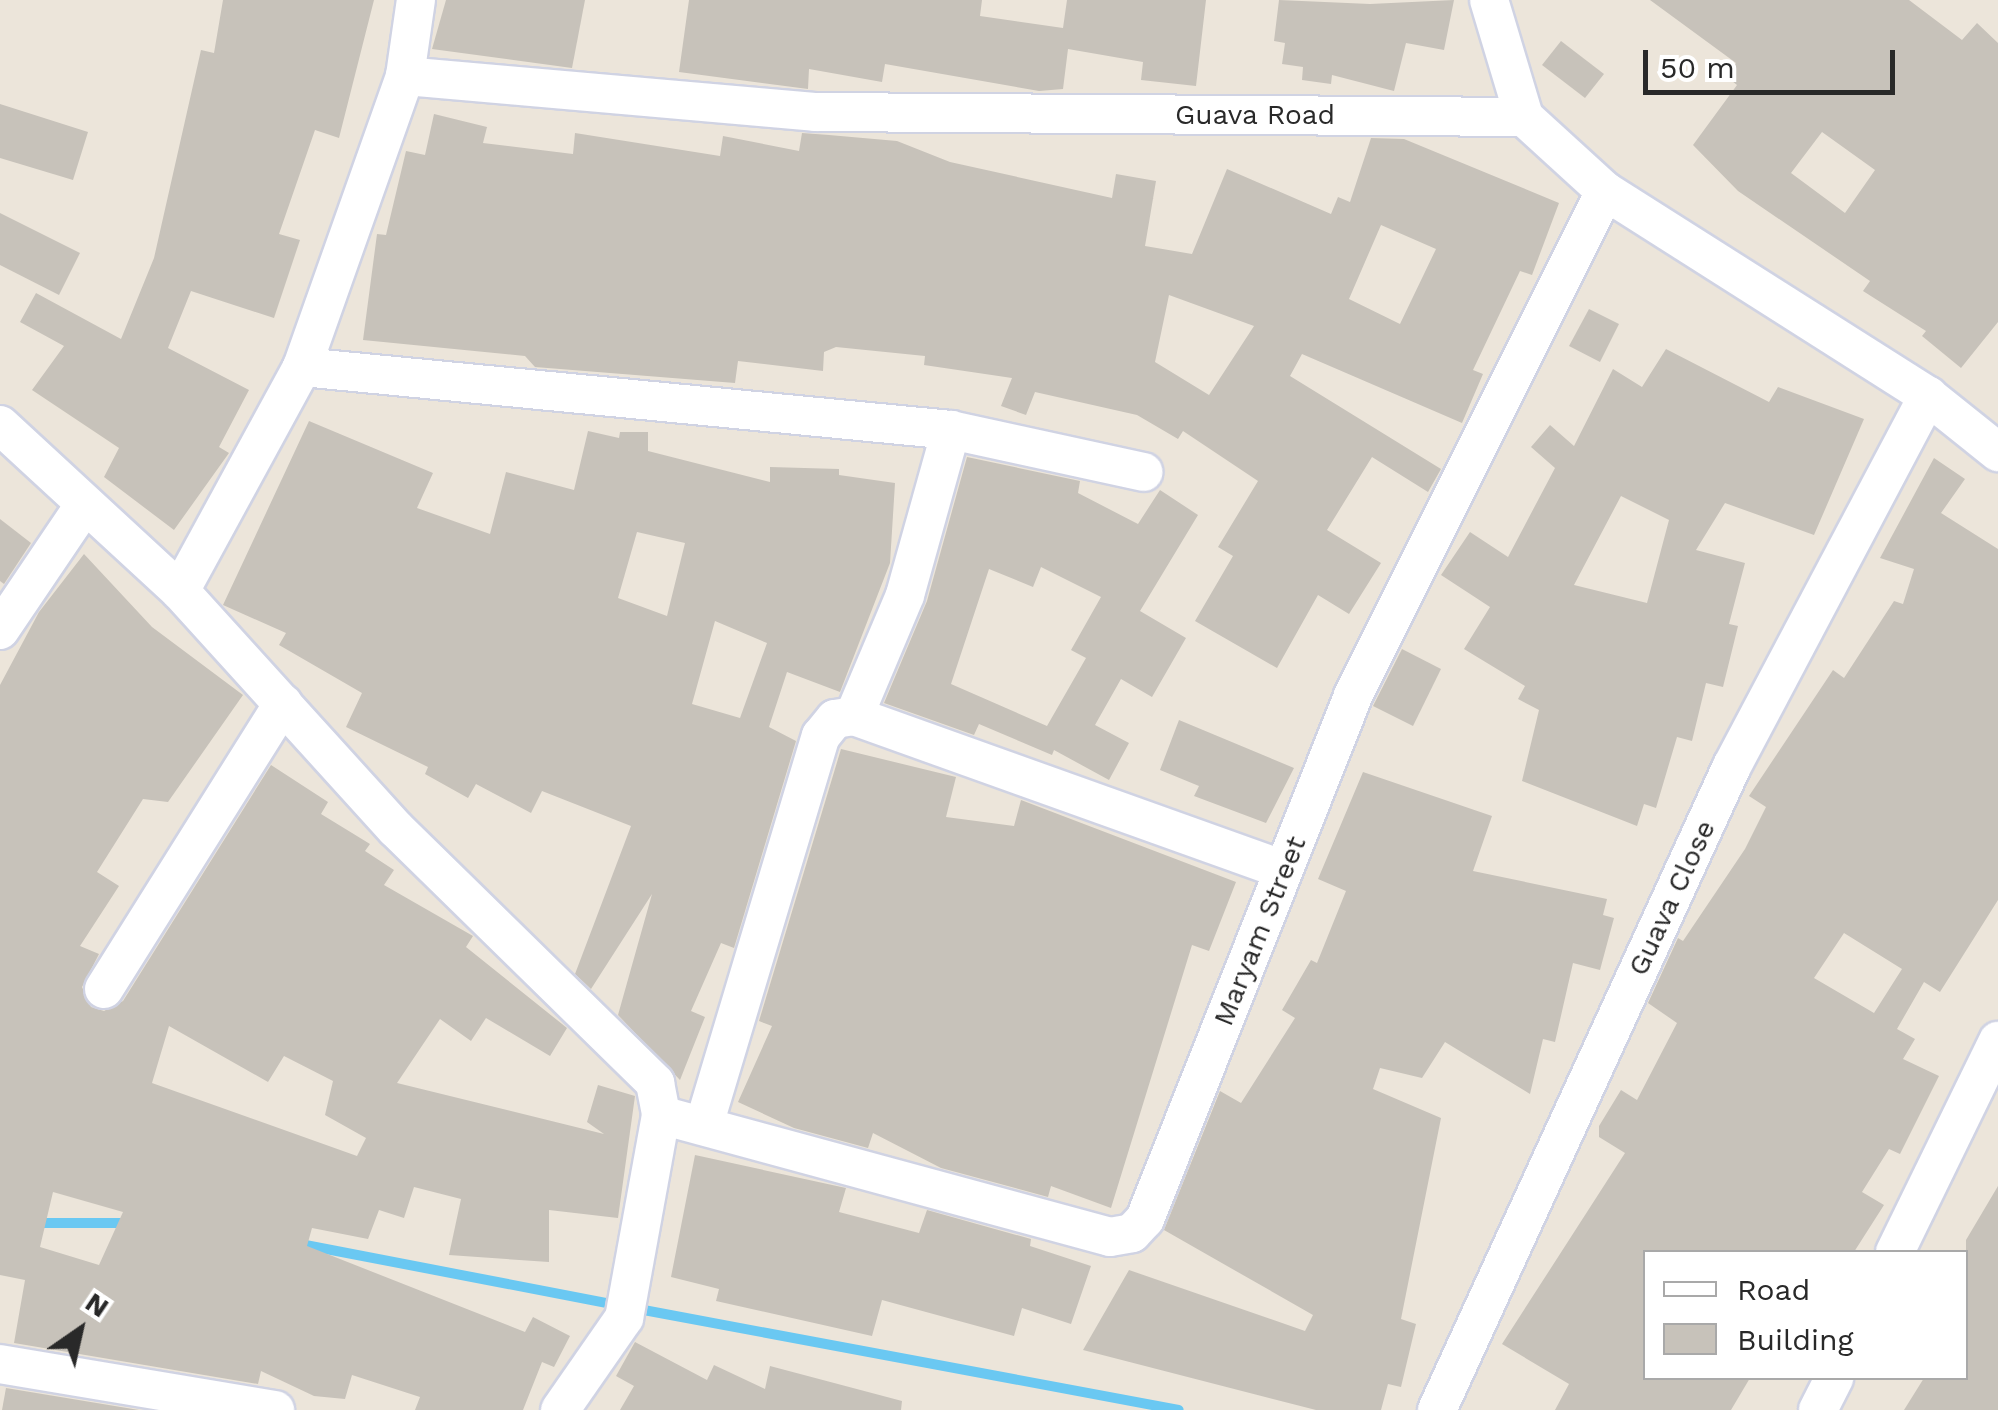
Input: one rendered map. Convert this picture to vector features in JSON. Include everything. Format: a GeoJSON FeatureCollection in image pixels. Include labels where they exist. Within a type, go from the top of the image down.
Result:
{"type":"FeatureCollection","features":[{"type":"Feature","properties":{"kind":"street"},"geometry":{"type":"LineString","coordinates":[[180,591],[302,367],[405,76],[416,0]]}},
{"type":"Feature","properties":{"kind":"street"},"geometry":{"type":"LineString","coordinates":[[1489,0],[1524,117],[1605,191],[1928,396],[1998,452]]}},
{"type":"Feature","properties":{"kind":"street","name":"Guava Road"},"geometry":{"type":"LineString","coordinates":[[405,76],[815,112],[1524,117]]}},
{"type":"Feature","properties":{"kind":"street","name":"Maryam Street"},"geometry":{"type":"LineString","coordinates":[[661,1116],[1110,1237],[1132,1233],[1145,1218],[1353,696],[1605,191]]}},
{"type":"Feature","properties":{"kind":"street"},"geometry":{"type":"LineString","coordinates":[[302,367],[951,430],[1143,472]]}},
{"type":"Feature","properties":{"kind":"street","name":"Guava Close"},"geometry":{"type":"LineString","coordinates":[[1438,1410],[1732,766],[1928,396]]}},
{"type":"Feature","properties":{"kind":"street"},"geometry":{"type":"LineString","coordinates":[[0,425],[83,507],[180,591],[396,829],[655,1083],[661,1116],[628,1303],[560,1410]]}},
{"type":"Feature","properties":{"kind":"street"},"geometry":{"type":"LineString","coordinates":[[854,716],[905,595],[951,430]]}},
{"type":"Feature","properties":{"kind":"street"},"geometry":{"type":"LineString","coordinates":[[0,630],[83,507]]}},
{"type":"Feature","properties":{"kind":"street"},"geometry":{"type":"LineString","coordinates":[[104,990],[282,704]]}},
{"type":"Feature","properties":{"kind":"street"},"geometry":{"type":"LineString","coordinates":[[704,1125],[821,736],[835,719],[854,716],[1284,870]]}},
{"type":"Feature","properties":{"kind":"street"},"geometry":{"type":"LineString","coordinates":[[1896,1250],[1998,1041]]}},
{"type":"Feature","properties":{"kind":"street"},"geometry":{"type":"LineString","coordinates":[[0,1364],[275,1410]]}},
{"type":"Feature","properties":{"kind":"street"},"geometry":{"type":"LineString","coordinates":[[1818,1410],[1833,1380]]}},
{"type":"Feature","properties":{"kind":"building"},"geometry":{"type":"Polygon","coordinates":[[[223,0],[374,0],[339,138],[315,130],[279,234],[300,240],[274,318],[191,291],[168,348],[249,390],[219,447],[229,453],[174,530],[104,477],[119,448],[32,390],[64,346],[20,322],[36,293],[121,339],[154,258],[201,50],[214,53],[223,0]]]}},
{"type":"Feature","properties":{"kind":"building"},"geometry":{"type":"Polygon","coordinates":[[[446,0],[585,0],[572,68],[432,49],[446,0]]]}},
{"type":"Feature","properties":{"kind":"building"},"geometry":{"type":"Polygon","coordinates":[[[689,0],[982,0],[980,16],[1063,28],[1067,0],[1206,0],[1196,86],[1141,80],[1143,62],[1068,49],[1063,89],[1039,91],[885,64],[882,82],[809,69],[808,89],[679,72],[689,0]]]}},
{"type":"Feature","properties":{"kind":"building"},"geometry":{"type":"Polygon","coordinates":[[[1279,0],[1370,4],[1454,0],[1444,50],[1406,43],[1394,91],[1332,75],[1331,84],[1302,80],[1303,67],[1282,64],[1285,43],[1274,41],[1279,0]]]}},
{"type":"Feature","properties":{"kind":"building"},"geometry":{"type":"Polygon","coordinates":[[[1650,0],[1909,0],[1962,40],[1977,23],[1998,43],[1998,322],[1961,368],[1922,336],[1926,331],[1863,291],[1870,281],[1738,191],[1693,145],[1737,85],[1726,76],[1736,63],[1650,0]],[[1822,132],[1791,173],[1845,213],[1875,170],[1822,132]]]}},
{"type":"Feature","properties":{"kind":"building"},"geometry":{"type":"Polygon","coordinates":[[[1561,41],[1604,74],[1585,98],[1542,65],[1561,41]]]}},
{"type":"Feature","properties":{"kind":"building"},"geometry":{"type":"Polygon","coordinates":[[[0,104],[88,132],[73,180],[0,158],[0,104]]]}},
{"type":"Feature","properties":{"kind":"building"},"geometry":{"type":"Polygon","coordinates":[[[434,114],[487,127],[483,143],[573,154],[575,133],[720,156],[723,136],[799,151],[802,133],[897,141],[950,162],[1112,198],[1116,174],[1156,181],[1145,246],[1192,254],[1227,169],[1331,214],[1338,197],[1350,202],[1371,138],[1404,139],[1559,203],[1532,275],[1520,271],[1473,370],[1483,374],[1462,423],[1302,354],[1290,376],[1441,469],[1428,492],[1372,457],[1327,530],[1381,563],[1349,614],[1318,595],[1277,668],[1195,621],[1233,556],[1218,547],[1258,481],[1183,431],[1178,439],[1137,415],[1035,392],[1026,415],[1001,406],[1012,378],[924,365],[925,356],[836,347],[824,352],[823,371],[738,361],[735,383],[535,367],[525,356],[363,340],[377,234],[386,235],[406,151],[425,155],[434,114]],[[1381,225],[1349,299],[1400,324],[1436,249],[1381,225]],[[1169,295],[1155,362],[1209,395],[1254,326],[1169,295]]]}},
{"type":"Feature","properties":{"kind":"building"},"geometry":{"type":"Polygon","coordinates":[[[0,213],[80,253],[59,295],[0,265],[0,213]]]}},
{"type":"Feature","properties":{"kind":"building"},"geometry":{"type":"Polygon","coordinates":[[[1589,309],[1619,324],[1600,362],[1569,346],[1589,309]]]}},
{"type":"Feature","properties":{"kind":"building"},"geometry":{"type":"Polygon","coordinates":[[[1666,349],[1769,402],[1778,387],[1864,419],[1814,535],[1725,503],[1696,550],[1745,563],[1729,624],[1738,626],[1723,687],[1706,683],[1692,741],[1677,737],[1656,808],[1644,804],[1637,826],[1522,781],[1539,710],[1518,699],[1525,686],[1464,649],[1490,607],[1441,575],[1470,532],[1508,557],[1555,468],[1531,447],[1550,425],[1574,446],[1613,369],[1642,387],[1666,349]],[[1621,496],[1574,585],[1647,603],[1669,520],[1621,496]]]}},
{"type":"Feature","properties":{"kind":"building"},"geometry":{"type":"Polygon","coordinates":[[[309,421],[433,473],[417,508],[490,534],[506,472],[574,490],[588,431],[619,438],[620,432],[648,432],[648,451],[770,482],[770,467],[839,469],[839,475],[895,483],[890,563],[840,692],[787,672],[769,727],[796,741],[734,948],[721,943],[691,1011],[705,1017],[680,1080],[618,1015],[652,894],[591,989],[575,974],[631,826],[542,791],[531,813],[476,784],[468,798],[425,774],[428,767],[346,727],[362,693],[279,645],[286,633],[223,605],[309,421]],[[637,532],[618,598],[667,616],[685,543],[637,532]],[[715,621],[692,704],[740,718],[767,643],[715,621]]]}},
{"type":"Feature","properties":{"kind":"building"},"geometry":{"type":"Polygon","coordinates":[[[967,457],[1080,481],[1078,493],[1138,524],[1160,490],[1198,515],[1140,611],[1186,638],[1152,697],[1121,679],[1095,725],[1129,743],[1109,780],[1054,750],[1052,755],[979,724],[974,735],[884,703],[927,601],[967,457]],[[1041,567],[1033,587],[989,569],[951,684],[1047,726],[1086,658],[1071,650],[1101,597],[1041,567]]]}},
{"type":"Feature","properties":{"kind":"building"},"geometry":{"type":"Polygon","coordinates":[[[1934,458],[1965,479],[1941,513],[1998,549],[1998,900],[1940,992],[1924,982],[1897,1029],[1915,1039],[1903,1059],[1939,1076],[1900,1154],[1889,1149],[1862,1192],[1884,1205],[1855,1250],[1643,1250],[1643,1380],[1749,1380],[1731,1410],[1555,1410],[1569,1384],[1502,1344],[1625,1153],[1599,1137],[1599,1126],[1621,1090],[1637,1100],[1677,1023],[1648,1003],[1678,938],[1683,941],[1745,849],[1766,807],[1749,796],[1833,670],[1844,678],[1894,601],[1903,604],[1914,569],[1880,558],[1934,458]],[[1844,933],[1814,978],[1874,1013],[1902,969],[1844,933]]]}},
{"type":"Feature","properties":{"kind":"building"},"geometry":{"type":"Polygon","coordinates":[[[0,519],[31,543],[4,584],[0,581],[0,519]]]}},
{"type":"Feature","properties":{"kind":"building"},"geometry":{"type":"Polygon","coordinates":[[[84,554],[152,627],[243,695],[168,802],[143,799],[97,872],[119,886],[80,946],[99,954],[82,987],[91,1007],[104,1011],[123,1001],[271,765],[328,802],[321,814],[370,844],[365,851],[394,870],[384,885],[473,936],[466,947],[567,1028],[550,1056],[486,1018],[471,1041],[440,1019],[397,1083],[604,1134],[587,1122],[598,1085],[635,1096],[618,1218],[549,1210],[549,1262],[449,1255],[461,1199],[414,1187],[404,1218],[379,1210],[368,1239],[312,1228],[307,1246],[525,1332],[533,1317],[570,1336],[554,1367],[542,1362],[523,1410],[415,1410],[420,1397],[352,1375],[345,1399],[314,1396],[261,1371],[258,1384],[14,1343],[25,1280],[0,1275],[0,685],[39,612],[84,554]],[[169,1026],[152,1083],[357,1156],[366,1138],[325,1115],[333,1081],[284,1056],[268,1082],[169,1026]],[[53,1192],[40,1247],[99,1265],[123,1212],[53,1192]]]}},
{"type":"Feature","properties":{"kind":"building"},"geometry":{"type":"Polygon","coordinates":[[[1402,649],[1441,669],[1413,726],[1373,706],[1402,649]]]}},
{"type":"Feature","properties":{"kind":"building"},"geometry":{"type":"Polygon","coordinates":[[[1179,720],[1294,768],[1266,823],[1194,796],[1199,786],[1160,770],[1179,720]]]}},
{"type":"Feature","properties":{"kind":"building"},"geometry":{"type":"Polygon","coordinates":[[[841,749],[956,777],[946,817],[1014,826],[1021,800],[1236,882],[1209,951],[1192,945],[1111,1208],[1051,1186],[1048,1197],[941,1168],[873,1133],[868,1148],[794,1128],[738,1102],[772,1026],[759,1021],[841,749]]]}},
{"type":"Feature","properties":{"kind":"building"},"geometry":{"type":"Polygon","coordinates":[[[1363,772],[1492,816],[1473,871],[1607,899],[1603,915],[1614,918],[1600,970],[1573,963],[1555,1042],[1543,1039],[1530,1094],[1445,1042],[1422,1078],[1380,1068],[1373,1089],[1441,1118],[1401,1319],[1416,1324],[1401,1387],[1388,1384],[1381,1410],[1316,1410],[1083,1350],[1129,1270],[1305,1331],[1313,1315],[1164,1230],[1220,1091],[1241,1103],[1295,1018],[1282,1010],[1311,960],[1317,963],[1346,891],[1318,879],[1363,772]]]}},
{"type":"Feature","properties":{"kind":"building"},"geometry":{"type":"Polygon","coordinates":[[[695,1155],[846,1188],[839,1212],[919,1233],[927,1210],[1031,1239],[1030,1246],[1091,1266],[1071,1324],[1022,1308],[1014,1336],[882,1300],[872,1336],[716,1301],[719,1289],[671,1277],[695,1155]]]}},
{"type":"Feature","properties":{"kind":"building"},"geometry":{"type":"Polygon","coordinates":[[[1998,1186],[1998,1410],[1904,1410],[1923,1380],[1968,1380],[1966,1240],[1998,1186]]]}},
{"type":"Feature","properties":{"kind":"building"},"geometry":{"type":"Polygon","coordinates":[[[635,1342],[707,1380],[714,1365],[765,1389],[770,1366],[902,1401],[901,1410],[620,1410],[634,1386],[616,1376],[635,1342]]]}},
{"type":"Feature","properties":{"kind":"building"},"geometry":{"type":"Polygon","coordinates":[[[6,1388],[139,1410],[2,1410],[6,1388]]]}},
{"type":"Feature","properties":{"kind":"waterway"},"geometry":{"type":"LineString","coordinates":[[36,1223],[129,1223]]}},
{"type":"Feature","properties":{"kind":"waterway"},"geometry":{"type":"LineString","coordinates":[[295,1243],[616,1305]]}},
{"type":"Feature","properties":{"kind":"waterway"},"geometry":{"type":"LineString","coordinates":[[633,1308],[1179,1410]]}}]}
